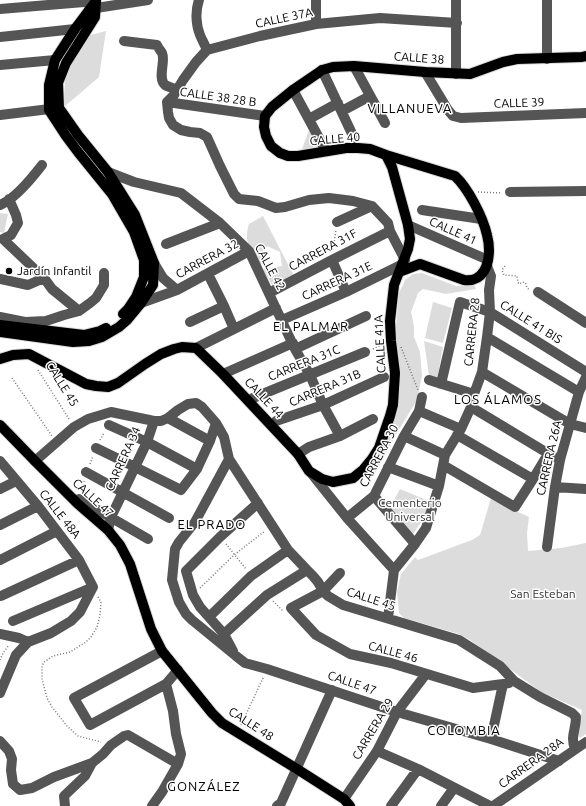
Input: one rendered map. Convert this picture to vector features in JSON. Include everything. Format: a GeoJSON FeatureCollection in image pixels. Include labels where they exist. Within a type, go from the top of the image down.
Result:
{"type":"FeatureCollection","features":[{"type":"Feature","properties":{"kind":"main road"},"geometry":{"type":"LineString","coordinates":[[0,325],[84,335],[100,331],[122,316],[128,309],[136,297],[144,277],[144,260],[134,232],[112,194],[66,136],[54,109],[49,85],[55,60],[75,29],[94,5]]}},
{"type":"Feature","properties":{"kind":"main road"},"geometry":{"type":"LineString","coordinates":[[54,109],[58,83],[66,63],[95,18],[94,5]]}},
{"type":"Feature","properties":{"kind":"main road","name":"CALLE 38"},"geometry":{"type":"LineString","coordinates":[[265,116],[272,107],[293,90],[322,70],[333,67],[354,66],[470,74],[503,62],[517,59],[547,59],[584,55]]}},
{"type":"Feature","properties":{"kind":"main road"},"geometry":{"type":"LineString","coordinates":[[0,332],[73,342],[90,341],[102,337],[127,320],[153,285],[154,263],[135,214],[108,172],[78,135],[54,109]]}},
{"type":"Feature","properties":{"kind":"main road","name":"CALLE 40"},"geometry":{"type":"LineString","coordinates":[[265,116],[264,127],[266,136],[271,146],[280,153],[288,156],[346,148],[370,149],[386,156],[455,176],[468,192]]}},
{"type":"Feature","properties":{"kind":"main road","name":"CALLE 41A"},"geometry":{"type":"LineString","coordinates":[[353,478],[363,470],[379,448],[393,405],[395,372],[390,322],[394,285],[408,249],[410,239],[408,225],[392,167],[386,156]]}},
{"type":"Feature","properties":{"kind":"main road"},"geometry":{"type":"LineString","coordinates":[[392,167],[394,161],[399,159]]}},
{"type":"Feature","properties":{"kind":"main road"},"geometry":{"type":"LineString","coordinates":[[402,265],[420,264],[470,281],[477,279],[483,274],[488,263],[489,246],[487,234],[468,192]]}},
{"type":"Feature","properties":{"kind":"main road"},"geometry":{"type":"LineString","coordinates":[[408,249],[412,256],[420,264]]}},
{"type":"Feature","properties":{"kind":"main road"},"geometry":{"type":"LineString","coordinates":[[0,359],[13,355],[29,354],[86,384],[108,386],[118,383],[162,354],[182,347],[196,348]]}},
{"type":"Feature","properties":{"kind":"main road","name":"CALLE 44"},"geometry":{"type":"LineString","coordinates":[[196,348],[223,374],[298,454],[309,470],[322,479],[333,482],[353,478]]}},
{"type":"Feature","properties":{"kind":"main road","name":"CALLE 47"},"geometry":{"type":"LineString","coordinates":[[0,425],[78,504],[108,530],[120,545],[130,564],[151,629]]}},
{"type":"Feature","properties":{"kind":"main road","name":"CALLE 48"},"geometry":{"type":"LineString","coordinates":[[151,629],[162,651],[212,713],[222,723],[297,769],[347,803]]}},
{"type":"Feature","properties":{"kind":"street"},"geometry":{"type":"LineString","coordinates":[[0,9],[94,5],[148,0]]}},
{"type":"Feature","properties":{"kind":"street"},"geometry":{"type":"LineString","coordinates":[[198,0],[196,18],[200,36],[208,50],[196,62],[168,102],[169,118],[173,125],[181,130],[200,133],[207,137],[234,194],[239,198],[258,201],[276,208],[309,200],[329,198],[353,201],[372,206],[388,223],[402,265]]}},
{"type":"Feature","properties":{"kind":"street"},"geometry":{"type":"LineString","coordinates":[[316,0],[316,24]]}},
{"type":"Feature","properties":{"kind":"street"},"geometry":{"type":"LineString","coordinates":[[456,0],[456,74]]}},
{"type":"Feature","properties":{"kind":"street"},"geometry":{"type":"LineString","coordinates":[[547,59],[548,0]]}},
{"type":"Feature","properties":{"kind":"street","name":"CALLE 37A"},"geometry":{"type":"LineString","coordinates":[[208,50],[260,36],[316,24],[380,18],[457,23]]}},
{"type":"Feature","properties":{"kind":"street"},"geometry":{"type":"LineString","coordinates":[[0,37],[75,29]]}},
{"type":"Feature","properties":{"kind":"street"},"geometry":{"type":"LineString","coordinates":[[124,41],[157,45],[162,53],[163,64],[161,77],[165,85],[177,90]]}},
{"type":"Feature","properties":{"kind":"street"},"geometry":{"type":"LineString","coordinates":[[0,65],[55,60]]}},
{"type":"Feature","properties":{"kind":"street"},"geometry":{"type":"LineString","coordinates":[[354,66],[384,123]]}},
{"type":"Feature","properties":{"kind":"street"},"geometry":{"type":"LineString","coordinates":[[322,70],[354,138]]}},
{"type":"Feature","properties":{"kind":"street","name":"CALLE 39"},"geometry":{"type":"LineString","coordinates":[[425,72],[453,116],[461,118],[586,113]]}},
{"type":"Feature","properties":{"kind":"street"},"geometry":{"type":"LineString","coordinates":[[293,90],[326,151]]}},
{"type":"Feature","properties":{"kind":"street"},"geometry":{"type":"LineString","coordinates":[[309,119],[370,96]]}},
{"type":"Feature","properties":{"kind":"street","name":"CALLE 38 28 B"},"geometry":{"type":"LineString","coordinates":[[168,102],[265,116]]}},
{"type":"Feature","properties":{"kind":"street"},"geometry":{"type":"LineString","coordinates":[[0,115],[54,109]]}},
{"type":"Feature","properties":{"kind":"street"},"geometry":{"type":"LineString","coordinates":[[42,165],[25,186],[4,202],[16,215],[18,223],[11,235],[2,238],[44,278],[52,289],[79,311]]}},
{"type":"Feature","properties":{"kind":"street","name":"CALLE 42"},"geometry":{"type":"LineString","coordinates":[[108,172],[134,182],[181,193],[220,223],[249,251],[294,346],[310,375],[337,437]]}},
{"type":"Feature","properties":{"kind":"street"},"geometry":{"type":"LineString","coordinates":[[510,192],[586,191]]}},
{"type":"Feature","properties":{"kind":"street"},"geometry":{"type":"LineString","coordinates":[[337,222],[372,206]]}},
{"type":"Feature","properties":{"kind":"street"},"geometry":{"type":"LineString","coordinates":[[422,210],[481,219]]}},
{"type":"Feature","properties":{"kind":"street"},"geometry":{"type":"LineString","coordinates":[[166,244],[220,223]]}},
{"type":"Feature","properties":{"kind":"street","name":"CALLE 41"},"geometry":{"type":"LineString","coordinates":[[408,225],[488,263]]}},
{"type":"Feature","properties":{"kind":"street","name":"CARRERA 31F"},"geometry":{"type":"LineString","coordinates":[[269,293],[390,231]]}},
{"type":"Feature","properties":{"kind":"street","name":"CARRERA 32"},"geometry":{"type":"LineString","coordinates":[[141,303],[177,290],[249,251]]}},
{"type":"Feature","properties":{"kind":"street"},"geometry":{"type":"LineString","coordinates":[[332,260],[346,292]]}},
{"type":"Feature","properties":{"kind":"street","name":"CARRERA 32"},"geometry":{"type":"LineString","coordinates":[[154,263],[162,278],[177,290]]}},
{"type":"Feature","properties":{"kind":"street","name":"CARRERA 28"},"geometry":{"type":"LineString","coordinates":[[394,570],[426,528],[439,486],[444,460],[471,407],[482,372],[490,312],[491,276],[488,263]]}},
{"type":"Feature","properties":{"kind":"street","name":"CARRERA 31E"},"geometry":{"type":"LineString","coordinates":[[282,320],[346,292],[402,265]]}},
{"type":"Feature","properties":{"kind":"street"},"geometry":{"type":"LineString","coordinates":[[0,317],[25,322],[46,321],[64,314],[79,311],[96,298],[104,285],[104,273]]}},
{"type":"Feature","properties":{"kind":"street"},"geometry":{"type":"LineString","coordinates":[[208,274],[234,328]]}},
{"type":"Feature","properties":{"kind":"street"},"geometry":{"type":"LineString","coordinates":[[0,279],[28,285],[44,278]]}},
{"type":"Feature","properties":{"kind":"street"},"geometry":{"type":"LineString","coordinates":[[538,292],[586,323]]}},
{"type":"Feature","properties":{"kind":"street","name":"CALLE 41 BIS"},"geometry":{"type":"LineString","coordinates":[[441,384],[460,302],[490,312],[586,372]]}},
{"type":"Feature","properties":{"kind":"street"},"geometry":{"type":"LineString","coordinates":[[190,322],[224,306]]}},
{"type":"Feature","properties":{"kind":"street"},"geometry":{"type":"LineString","coordinates":[[196,348],[276,308]]}},
{"type":"Feature","properties":{"kind":"street"},"geometry":{"type":"LineString","coordinates":[[223,374],[366,316]]}},
{"type":"Feature","properties":{"kind":"street"},"geometry":{"type":"LineString","coordinates":[[487,337],[579,392]]}},
{"type":"Feature","properties":{"kind":"street","name":"CARRERA 31C"},"geometry":{"type":"LineString","coordinates":[[253,398],[365,352]]}},
{"type":"Feature","properties":{"kind":"street"},"geometry":{"type":"LineString","coordinates":[[482,372],[570,424],[586,428]]}},
{"type":"Feature","properties":{"kind":"street","name":"CARRERA 31B"},"geometry":{"type":"LineString","coordinates":[[276,421],[323,405],[384,377]]}},
{"type":"Feature","properties":{"kind":"street","name":"CARRERA 26A"},"geometry":{"type":"LineString","coordinates":[[546,547],[560,460],[579,392],[586,378]]}},
{"type":"Feature","properties":{"kind":"street"},"geometry":{"type":"LineString","coordinates":[[429,380],[474,394]]}},
{"type":"Feature","properties":{"kind":"street","name":"CARRERA 30"},"geometry":{"type":"LineString","coordinates":[[347,518],[374,496],[404,436],[419,411],[422,397]]}},
{"type":"Feature","properties":{"kind":"street","name":"CARRERA 34"},"geometry":{"type":"LineString","coordinates":[[108,530],[111,517],[147,442],[154,421],[161,421],[168,418],[188,404],[196,403]]}},
{"type":"Feature","properties":{"kind":"street","name":"CALLE 45"},"geometry":{"type":"LineString","coordinates":[[196,403],[202,407],[216,423],[224,437],[229,458],[288,550],[313,576],[328,596],[343,605],[459,640],[500,666],[514,681],[540,697],[572,713]]}},
{"type":"Feature","properties":{"kind":"street"},"geometry":{"type":"LineString","coordinates":[[471,407],[560,460]]}},
{"type":"Feature","properties":{"kind":"street"},"geometry":{"type":"LineString","coordinates":[[419,411],[459,432],[534,478]]}},
{"type":"Feature","properties":{"kind":"street"},"geometry":{"type":"LineString","coordinates":[[35,461],[74,427],[88,419],[111,412],[154,421]]}},
{"type":"Feature","properties":{"kind":"street"},"geometry":{"type":"LineString","coordinates":[[168,418],[210,441]]}},
{"type":"Feature","properties":{"kind":"street"},"geometry":{"type":"LineString","coordinates":[[298,454],[309,447],[337,437],[373,419]]}},
{"type":"Feature","properties":{"kind":"street"},"geometry":{"type":"LineString","coordinates":[[96,448],[181,490],[197,469],[210,441],[216,423]]}},
{"type":"Feature","properties":{"kind":"street"},"geometry":{"type":"LineString","coordinates":[[109,426],[147,442],[197,469]]}},
{"type":"Feature","properties":{"kind":"street"},"geometry":{"type":"LineString","coordinates":[[404,436],[444,460],[515,507],[548,454]]}},
{"type":"Feature","properties":{"kind":"street","name":"CALLE 47"},"geometry":{"type":"LineString","coordinates":[[229,458],[195,522],[175,549],[172,580],[179,602],[186,614],[245,663],[397,712],[491,739],[559,761]]}},
{"type":"Feature","properties":{"kind":"street","name":"CALLE 48A"},"geometry":{"type":"LineString","coordinates":[[0,461],[38,506],[79,560],[93,586]]}},
{"type":"Feature","properties":{"kind":"street"},"geometry":{"type":"LineString","coordinates":[[388,467],[439,486]]}},
{"type":"Feature","properties":{"kind":"street","name":"CALLE 44"},"geometry":{"type":"LineString","coordinates":[[309,470],[347,518],[394,570]]}},
{"type":"Feature","properties":{"kind":"street","name":"CALLE 47"},"geometry":{"type":"LineString","coordinates":[[86,472],[169,518]]}},
{"type":"Feature","properties":{"kind":"street"},"geometry":{"type":"LineString","coordinates":[[0,489],[16,481]]}},
{"type":"Feature","properties":{"kind":"street"},"geometry":{"type":"LineString","coordinates":[[555,487],[586,489]]}},
{"type":"Feature","properties":{"kind":"street"},"geometry":{"type":"LineString","coordinates":[[374,496],[415,544]]}},
{"type":"Feature","properties":{"kind":"street"},"geometry":{"type":"LineString","coordinates":[[80,499],[148,540]]}},
{"type":"Feature","properties":{"kind":"street"},"geometry":{"type":"LineString","coordinates":[[236,656],[224,634],[200,607],[193,595],[186,571],[226,531],[258,503]]}},
{"type":"Feature","properties":{"kind":"street"},"geometry":{"type":"LineString","coordinates":[[0,525],[38,506]]}},
{"type":"Feature","properties":{"kind":"street"},"geometry":{"type":"LineString","coordinates":[[0,560],[57,531]]}},
{"type":"Feature","properties":{"kind":"street"},"geometry":{"type":"LineString","coordinates":[[209,617],[250,576],[288,550]]}},
{"type":"Feature","properties":{"kind":"street"},"geometry":{"type":"LineString","coordinates":[[1,596],[79,560]]}},
{"type":"Feature","properties":{"kind":"street"},"geometry":{"type":"LineString","coordinates":[[224,634],[267,595],[306,570]]}},
{"type":"Feature","properties":{"kind":"street"},"geometry":{"type":"LineString","coordinates":[[388,618],[394,570]]}},
{"type":"Feature","properties":{"kind":"street"},"geometry":{"type":"LineString","coordinates":[[323,591],[340,574]]}},
{"type":"Feature","properties":{"kind":"street"},"geometry":{"type":"LineString","coordinates":[[13,621],[93,586]]}},
{"type":"Feature","properties":{"kind":"street"},"geometry":{"type":"LineString","coordinates":[[0,634],[23,640],[51,633],[71,621],[80,612],[93,586]]}},
{"type":"Feature","properties":{"kind":"street","name":"CALLE 46"},"geometry":{"type":"LineString","coordinates":[[323,591],[291,608],[316,635],[350,654],[391,663],[473,688],[514,681]]}},
{"type":"Feature","properties":{"kind":"street"},"geometry":{"type":"LineString","coordinates":[[0,693],[4,670],[16,655],[23,640]]}},
{"type":"Feature","properties":{"kind":"street"},"geometry":{"type":"LineString","coordinates":[[162,651],[74,698],[90,725],[166,684],[178,670]]}},
{"type":"Feature","properties":{"kind":"street","name":"CARRERA 29"},"geometry":{"type":"LineString","coordinates":[[347,803],[377,751],[397,712],[426,674]]}},
{"type":"Feature","properties":{"kind":"street"},"geometry":{"type":"LineString","coordinates":[[152,806],[162,792],[182,754],[176,734],[173,711],[166,684]]}},
{"type":"Feature","properties":{"kind":"street"},"geometry":{"type":"LineString","coordinates":[[491,739],[503,684]]}},
{"type":"Feature","properties":{"kind":"street"},"geometry":{"type":"LineString","coordinates":[[280,805],[332,690]]}},
{"type":"Feature","properties":{"kind":"street","name":"CARRERA 28A"},"geometry":{"type":"LineString","coordinates":[[493,806],[575,749],[572,742],[576,717],[572,713]]}},
{"type":"Feature","properties":{"kind":"street"},"geometry":{"type":"LineString","coordinates":[[65,806],[64,796],[85,776],[92,763],[111,744],[124,736],[128,735],[178,764]]}},
{"type":"Feature","properties":{"kind":"street"},"geometry":{"type":"LineString","coordinates":[[0,741],[9,751],[12,759],[11,770],[13,784],[20,790],[32,788],[54,777],[92,763]]}},
{"type":"Feature","properties":{"kind":"street"},"geometry":{"type":"LineString","coordinates":[[575,749],[586,742]]}},
{"type":"Feature","properties":{"kind":"street"},"geometry":{"type":"LineString","coordinates":[[377,751],[418,769],[490,806]]}},
{"type":"Feature","properties":{"kind":"street"},"geometry":{"type":"LineString","coordinates":[[391,806],[418,769]]}},
{"type":"Feature","properties":{"kind":"street"},"geometry":{"type":"LineString","coordinates":[[440,806],[454,788]]}},
{"type":"Feature","properties":{"kind":"path"},"geometry":{"type":"LineString","coordinates":[[468,192],[510,192]]}},
{"type":"Feature","properties":{"kind":"path"},"geometry":{"type":"LineString","coordinates":[[332,260],[337,222]]}},
{"type":"Feature","properties":{"kind":"path"},"geometry":{"type":"LineString","coordinates":[[505,266],[502,270],[504,274],[517,276],[519,284],[524,282],[527,288],[531,291],[538,292]]}},
{"type":"Feature","properties":{"kind":"path"},"geometry":{"type":"LineString","coordinates":[[365,352],[391,340]]}},
{"type":"Feature","properties":{"kind":"path"},"geometry":{"type":"LineString","coordinates":[[401,347],[422,397]]}},
{"type":"Feature","properties":{"kind":"path","name":"CALLE 45"},"geometry":{"type":"LineString","coordinates":[[37,368],[74,427]]}},
{"type":"Feature","properties":{"kind":"path"},"geometry":{"type":"LineString","coordinates":[[12,378],[56,442]]}},
{"type":"Feature","properties":{"kind":"path"},"geometry":{"type":"LineString","coordinates":[[80,499],[86,472]]}},
{"type":"Feature","properties":{"kind":"path"},"geometry":{"type":"LineString","coordinates":[[193,595],[234,555],[272,525]]}},
{"type":"Feature","properties":{"kind":"path"},"geometry":{"type":"LineString","coordinates":[[93,586],[101,602],[97,627],[86,642],[70,652],[53,656],[44,662],[42,666],[42,679],[47,698],[67,726],[78,736],[111,744]]}},
{"type":"Feature","properties":{"kind":"path"},"geometry":{"type":"LineString","coordinates":[[0,660],[10,644],[23,640]]}},
{"type":"Feature","properties":{"kind":"path"},"geometry":{"type":"LineString","coordinates":[[238,733],[267,669]]}},
{"type":"Feature","properties":{"kind":"green space"},"geometry":{"type":"Polygon","coordinates":[[[106,31],[99,77],[64,107],[65,77],[87,36],[106,31]]]}},
{"type":"Feature","properties":{"kind":"green space"},"geometry":{"type":"Polygon","coordinates":[[[310,127],[322,145],[301,152],[310,127]]]}},
{"type":"Feature","properties":{"kind":"green space"},"geometry":{"type":"Polygon","coordinates":[[[0,213],[8,214],[4,233],[0,232],[0,213]]]}},
{"type":"Feature","properties":{"kind":"green space"},"geometry":{"type":"Polygon","coordinates":[[[263,216],[294,276],[273,287],[263,269],[282,266],[280,252],[267,246],[262,255],[266,261],[260,265],[247,241],[247,230],[249,224],[263,216]]]}},
{"type":"Feature","properties":{"kind":"green space"},"geometry":{"type":"Polygon","coordinates":[[[422,273],[456,286],[474,284],[476,289],[446,294],[423,289],[418,293],[411,312],[414,326],[414,337],[420,352],[422,376],[417,400],[374,475],[370,471],[382,451],[399,373],[399,358],[394,345],[399,293],[405,280],[413,274],[422,273]]]}},
{"type":"Feature","properties":{"kind":"green space"},"geometry":{"type":"Polygon","coordinates":[[[433,302],[452,308],[443,343],[425,338],[433,302]]]}},
{"type":"Feature","properties":{"kind":"green space"},"geometry":{"type":"Polygon","coordinates":[[[424,341],[443,347],[437,380],[429,376],[424,341]]]}},
{"type":"Feature","properties":{"kind":"green space","name":"Cementerio Universal"},"geometry":{"type":"Polygon","coordinates":[[[400,489],[429,501],[426,514],[412,536],[388,511],[400,489]]]}},
{"type":"Feature","properties":{"kind":"green space","name":"San Esteban"},"geometry":{"type":"Polygon","coordinates":[[[491,498],[529,517],[527,533],[528,551],[561,548],[586,543],[586,734],[580,738],[577,734],[582,710],[541,692],[470,640],[459,634],[404,618],[399,613],[397,592],[401,574],[415,557],[418,560],[472,540],[480,535],[491,498]]]}},
{"type":"Feature","properties":{"kind":"place","name":"Jardín Infantil"},"geometry":{"type":"Point","coordinates":[9,271]}},
{"type":"Feature","properties":{"kind":"district","name":"VILLANUEVA"},"geometry":{"type":"Point","coordinates":[410,109]}},
{"type":"Feature","properties":{"kind":"district","name":"EL PALMAR"},"geometry":{"type":"Point","coordinates":[311,327]}},
{"type":"Feature","properties":{"kind":"district","name":"LOS ÁLAMOS"},"geometry":{"type":"Point","coordinates":[498,400]}},
{"type":"Feature","properties":{"kind":"district","name":"EL PRADO"},"geometry":{"type":"Point","coordinates":[212,525]}},
{"type":"Feature","properties":{"kind":"district","name":"COLOMBIA"},"geometry":{"type":"Point","coordinates":[464,731]}},
{"type":"Feature","properties":{"kind":"district","name":"GONZÁLEZ"},"geometry":{"type":"Point","coordinates":[204,787]}}]}
